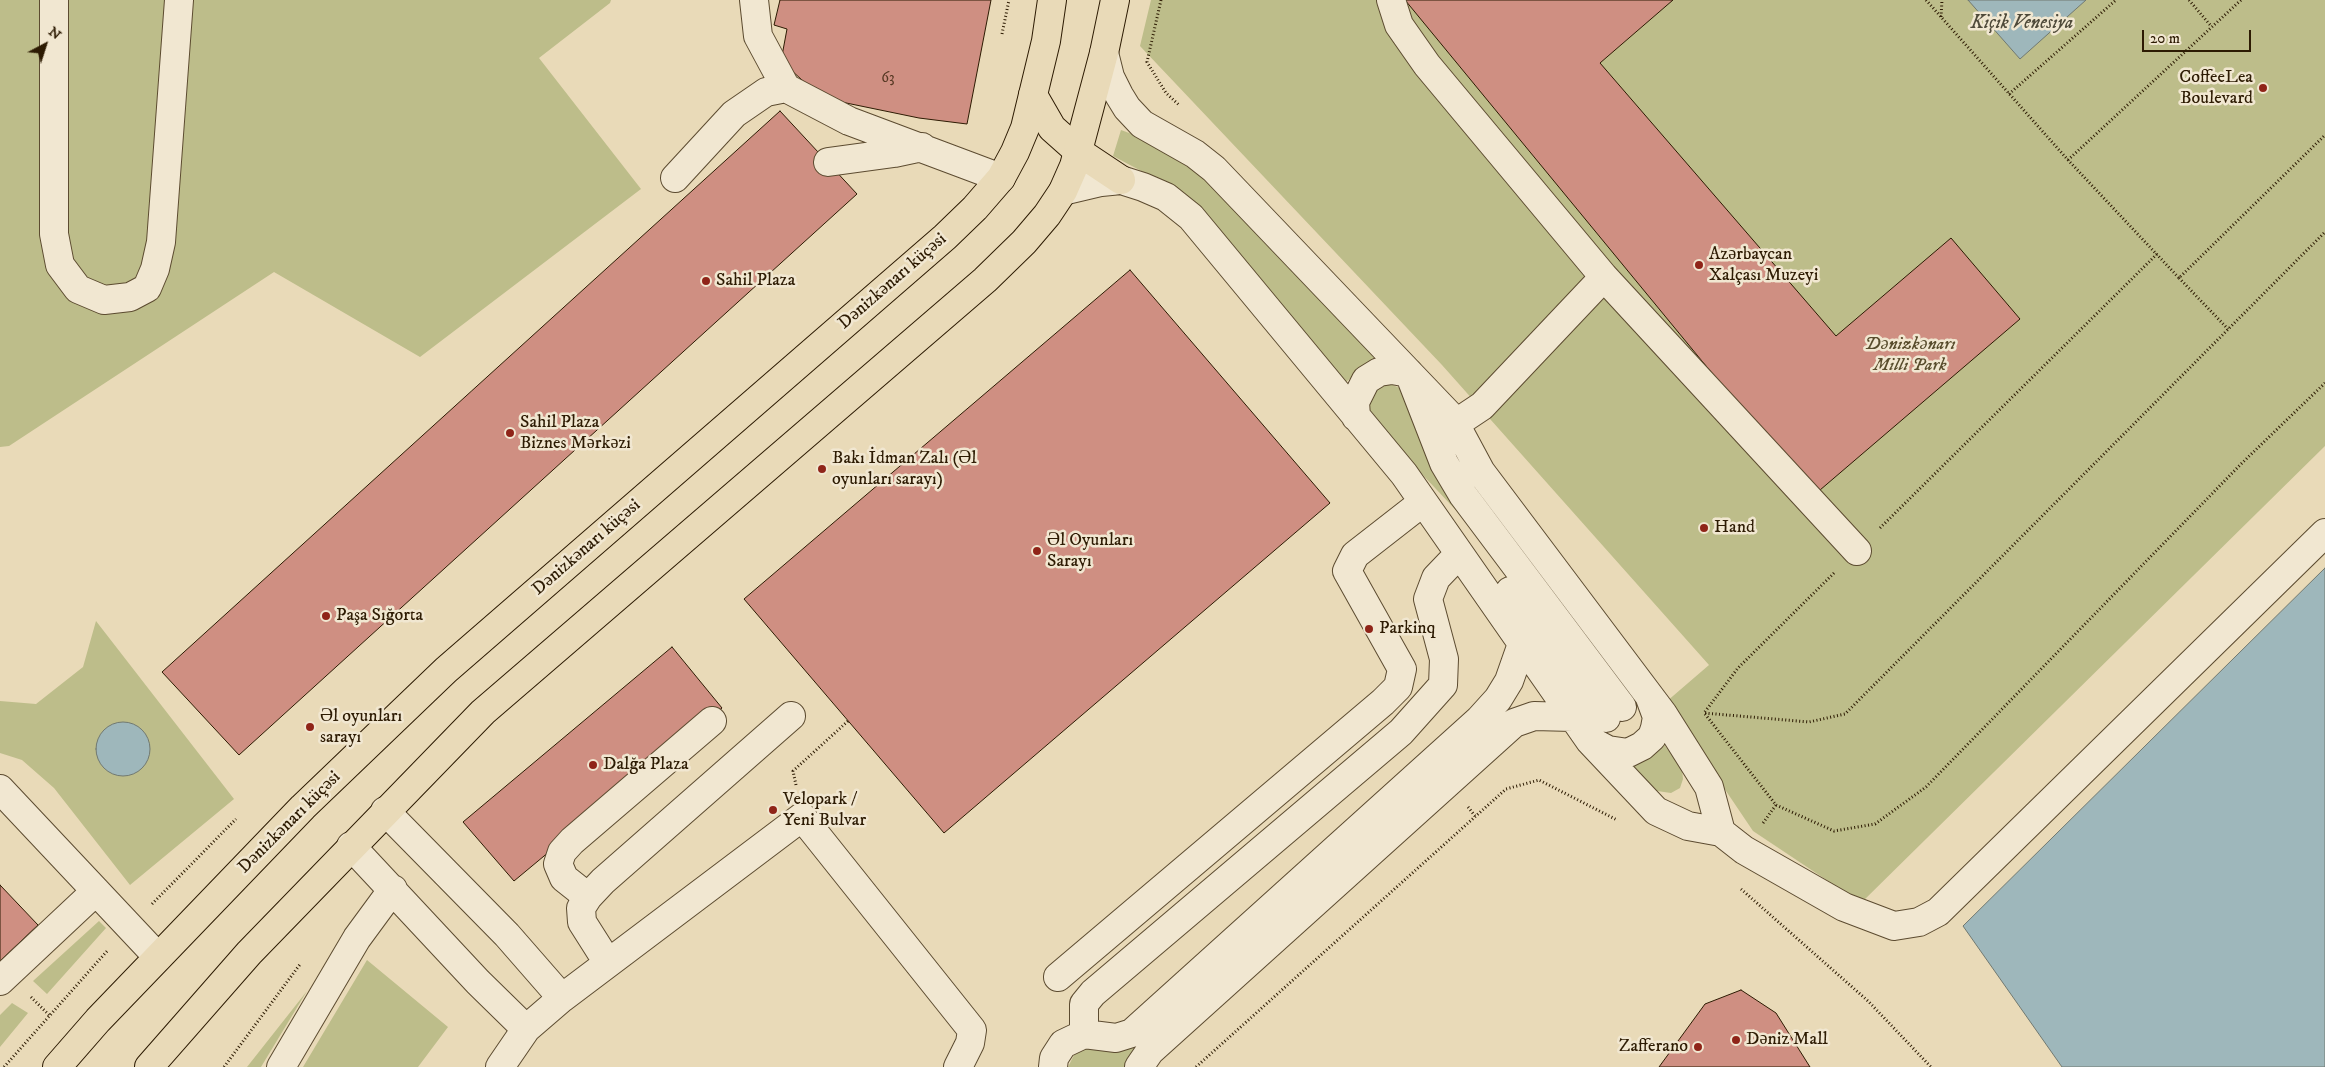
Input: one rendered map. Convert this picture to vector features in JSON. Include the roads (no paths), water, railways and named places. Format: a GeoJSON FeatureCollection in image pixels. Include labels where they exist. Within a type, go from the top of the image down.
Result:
{"type":"FeatureCollection","features":[{"type":"Feature","properties":{"kind":"main road","name":"Dənizkənarı küçəsi"},"geometry":{"type":"LineString","coordinates":[[57,1067],[98,1020],[304,807],[439,676],[946,237],[975,208],[1001,178],[1025,128],[1046,41],[1052,0]]}},
{"type":"Feature","properties":{"kind":"main road"},"geometry":{"type":"LineString","coordinates":[[149,1067],[249,953],[483,712],[985,280],[1024,242],[1047,215],[1062,190],[1079,152],[1104,53],[1115,0]]}},
{"type":"Feature","properties":{"kind":"main road"},"geometry":{"type":"LineString","coordinates":[[1033,95],[1052,128],[1079,152],[1121,180]]}},
{"type":"Feature","properties":{"kind":"lane"},"geometry":{"type":"LineString","coordinates":[[54,0],[54,234],[60,265],[78,289],[104,300],[130,297],[147,288],[155,269],[161,242],[179,0]]}},
{"type":"Feature","properties":{"kind":"lane"},"geometry":{"type":"LineString","coordinates":[[754,0],[758,36],[786,88],[849,121],[1001,178]]}},
{"type":"Feature","properties":{"kind":"lane"},"geometry":{"type":"LineString","coordinates":[[1391,0],[1399,25],[1427,65],[1604,277],[1857,551]]}},
{"type":"Feature","properties":{"kind":"lane"},"geometry":{"type":"LineString","coordinates":[[1104,53],[1110,77],[1119,95],[1127,108],[1142,124],[1195,154],[1214,168],[1455,424],[1481,472],[1650,697],[1709,787],[1721,832]]}},
{"type":"Feature","properties":{"kind":"lane"},"geometry":{"type":"LineString","coordinates":[[675,178],[734,114],[766,92],[786,88]]}},
{"type":"Feature","properties":{"kind":"lane"},"geometry":{"type":"LineString","coordinates":[[828,162],[894,153],[922,147]]}},
{"type":"Feature","properties":{"kind":"lane"},"geometry":{"type":"LineString","coordinates":[[1062,190],[1121,180],[1166,197],[1191,217],[1404,474],[1472,540],[1614,713],[1463,495],[1444,463],[1409,373]]}},
{"type":"Feature","properties":{"kind":"lane"},"geometry":{"type":"LineString","coordinates":[[1455,424],[1482,406],[1604,277]]}},
{"type":"Feature","properties":{"kind":"lane"},"geometry":{"type":"LineString","coordinates":[[1356,417],[1355,402],[1366,380],[1379,372],[1392,370],[1409,373]]}},
{"type":"Feature","properties":{"kind":"lane"},"geometry":{"type":"LineString","coordinates":[[1404,474],[1590,741],[1656,811],[1688,826],[1721,832],[1744,850],[1844,908],[1894,926],[1918,922],[1938,912],[2325,533]]}},
{"type":"Feature","properties":{"kind":"lane"},"geometry":{"type":"LineString","coordinates":[[1058,978],[1383,702],[1398,687],[1402,668],[1347,572],[1355,555],[1423,502]]}},
{"type":"Feature","properties":{"kind":"lane"},"geometry":{"type":"LineString","coordinates":[[1084,1034],[1084,1004],[1093,993],[1401,732],[1443,686],[1444,659],[1428,599],[1436,578],[1459,554]]}},
{"type":"Feature","properties":{"kind":"lane"},"geometry":{"type":"LineString","coordinates":[[1052,1067],[1054,1058],[1064,1044],[1084,1034],[1116,1038],[1132,1033],[1480,720],[1498,699],[1509,680],[1522,644]]}},
{"type":"Feature","properties":{"kind":"lane"},"geometry":{"type":"LineString","coordinates":[[1590,741],[1608,750],[1628,753],[1642,746],[1652,737],[1657,717],[1650,697]]}},
{"type":"Feature","properties":{"kind":"lane"},"geometry":{"type":"LineString","coordinates":[[608,964],[582,922],[581,908],[588,897],[603,881],[792,716]]}},
{"type":"Feature","properties":{"kind":"lane"},"geometry":{"type":"LineString","coordinates":[[1139,1067],[1150,1051],[1514,723],[1534,716],[1573,717]]}},
{"type":"Feature","properties":{"kind":"lane"},"geometry":{"type":"LineString","coordinates":[[588,897],[564,878],[558,864],[562,852],[572,841],[712,721]]}},
{"type":"Feature","properties":{"kind":"lane"},"geometry":{"type":"LineString","coordinates":[[0,789],[158,957]]}},
{"type":"Feature","properties":{"kind":"lane"},"geometry":{"type":"LineString","coordinates":[[385,811],[507,935],[562,998]]}},
{"type":"Feature","properties":{"kind":"lane"},"geometry":{"type":"LineString","coordinates":[[500,1067],[526,1028],[562,998],[802,817],[972,1030],[970,1043],[958,1067]]}},
{"type":"Feature","properties":{"kind":"lane"},"geometry":{"type":"LineString","coordinates":[[351,846],[478,982],[526,1028]]}},
{"type":"Feature","properties":{"kind":"lane"},"geometry":{"type":"LineString","coordinates":[[281,1067],[357,938],[393,889]]}},
{"type":"Feature","properties":{"kind":"lane"},"geometry":{"type":"LineString","coordinates":[[0,981],[96,891]]}},
{"type":"Feature","properties":{"kind":"water","name":"Kiçik Venesiya"},"geometry":{"type":"Polygon","coordinates":[[[1968,0],[2086,0],[2020,59],[1968,0]]]}},
{"type":"Feature","properties":{"kind":"water"},"geometry":{"type":"Polygon","coordinates":[[[2325,568],[2325,1067],[2062,1067],[1963,926],[2325,568]]]}},
{"type":"Feature","properties":{"kind":"water"},"geometry":{"type":"Polygon","coordinates":[[[123,722],[133,724],[142,730],[148,739],[150,749],[148,759],[142,768],[133,774],[123,776],[113,774],[104,768],[98,759],[96,749],[98,739],[104,730],[113,724],[123,722]]]}},
{"type":"Feature","properties":{"kind":"place","name":"CoffeeLea Boulevard"},"geometry":{"type":"Point","coordinates":[2263,88]}},
{"type":"Feature","properties":{"kind":"place","name":"Azərbaycan Xalçası Muzeyi"},"geometry":{"type":"Point","coordinates":[1699,265]}},
{"type":"Feature","properties":{"kind":"place","name":"Sahil Plaza"},"geometry":{"type":"Point","coordinates":[706,281]}},
{"type":"Feature","properties":{"kind":"place","name":"Sahil Plaza Biznes Mərkəzi"},"geometry":{"type":"Point","coordinates":[510,433]}},
{"type":"Feature","properties":{"kind":"place","name":"Bakı İdman Zalı (Əl oyunları sarayı)"},"geometry":{"type":"Point","coordinates":[822,469]}},
{"type":"Feature","properties":{"kind":"place","name":"Hand"},"geometry":{"type":"Point","coordinates":[1704,528]}},
{"type":"Feature","properties":{"kind":"place","name":"Əl Oyunları Sarayı"},"geometry":{"type":"Point","coordinates":[1037,551]}},
{"type":"Feature","properties":{"kind":"place","name":"Paşa Sığorta"},"geometry":{"type":"Point","coordinates":[326,616]}},
{"type":"Feature","properties":{"kind":"place","name":"Parkinq"},"geometry":{"type":"Point","coordinates":[1369,629]}},
{"type":"Feature","properties":{"kind":"place","name":"Əl oyunları sarayı"},"geometry":{"type":"Point","coordinates":[310,727]}},
{"type":"Feature","properties":{"kind":"place","name":"Dalğa Plaza"},"geometry":{"type":"Point","coordinates":[593,765]}},
{"type":"Feature","properties":{"kind":"place","name":"Velopark / Yeni Bulvar"},"geometry":{"type":"Point","coordinates":[773,810]}},
{"type":"Feature","properties":{"kind":"place","name":"Dəniz Mall"},"geometry":{"type":"Point","coordinates":[1736,1040]}},
{"type":"Feature","properties":{"kind":"place","name":"Zafferano"},"geometry":{"type":"Point","coordinates":[1698,1047]}},
{"type":"Feature","properties":{"kind":"park label","name":"Dənizkənarı Milli Park"},"geometry":{"type":"Point","coordinates":[1910,355]}}]}
